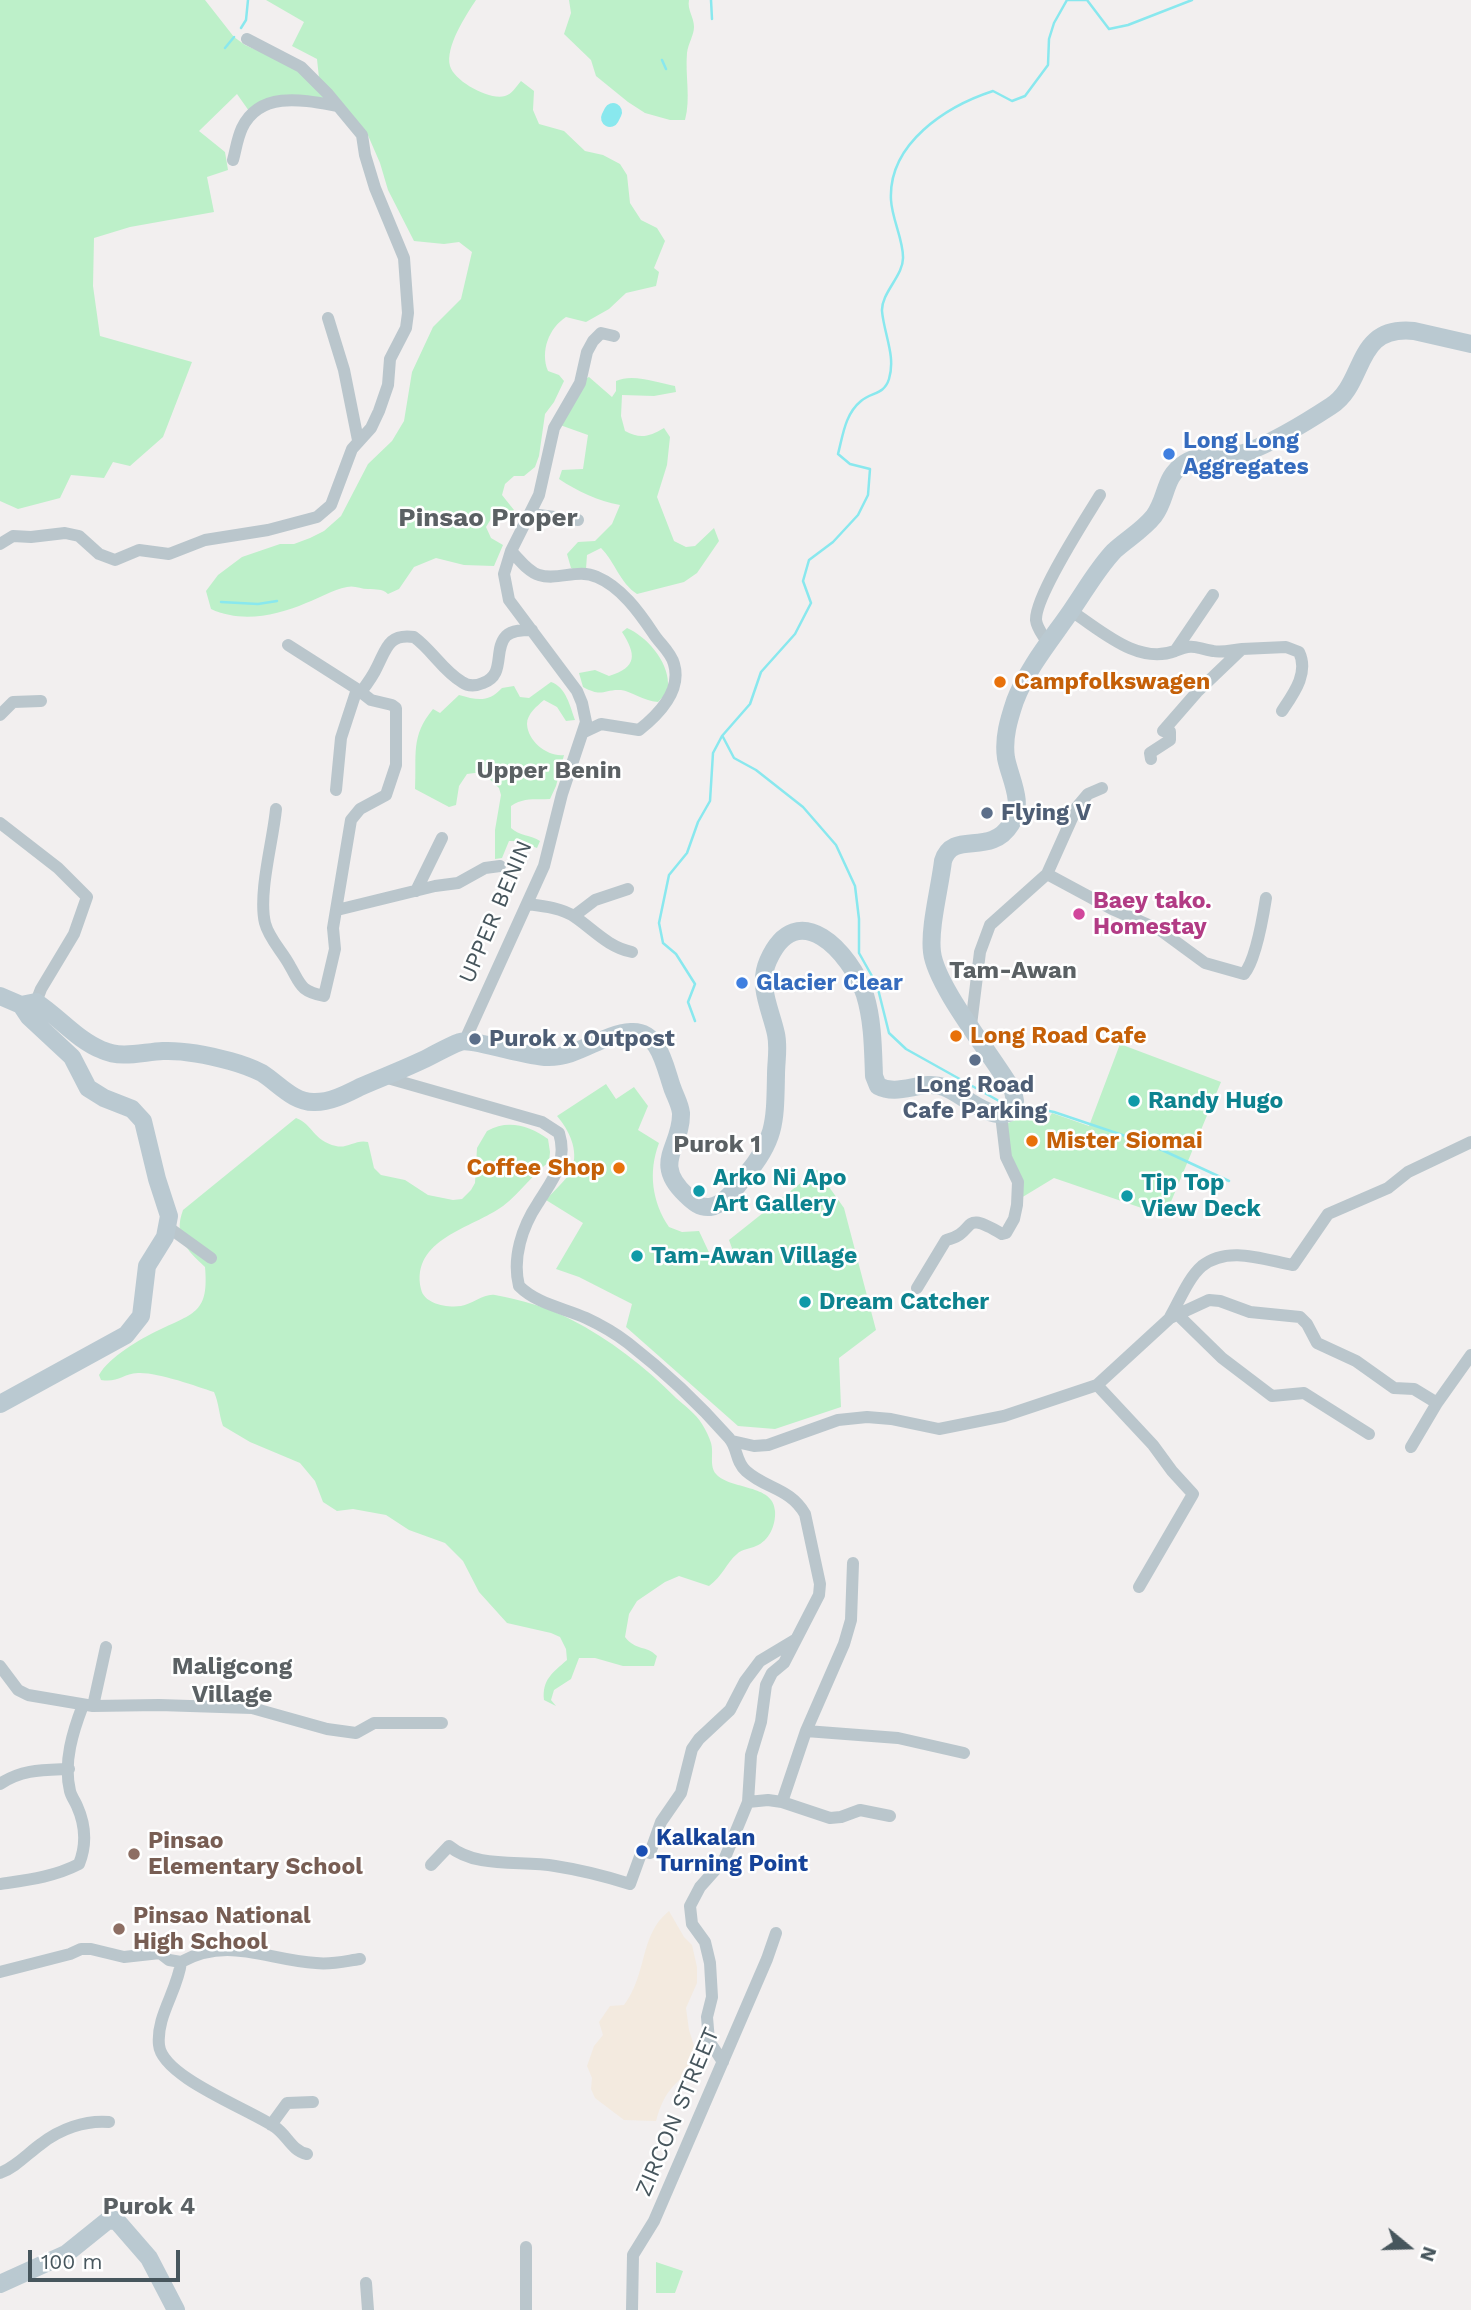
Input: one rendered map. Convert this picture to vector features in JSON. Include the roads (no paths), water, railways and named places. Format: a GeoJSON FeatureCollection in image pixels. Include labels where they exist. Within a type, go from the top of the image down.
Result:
{"type":"FeatureCollection","features":[{"type":"Feature","properties":{"kind":"main road"},"geometry":{"type":"LineString","coordinates":[[0,996],[29,1004],[100,1050],[115,1055],[177,1051],[215,1057],[254,1069],[305,1102],[332,1100],[465,1040],[506,1051],[548,1057],[569,1055],[634,1031],[645,1033],[660,1052],[680,1107],[679,1128],[669,1157],[671,1174],[680,1189],[693,1202],[704,1207],[720,1202],[735,1189],[770,1140],[775,1119],[778,1045],[765,992],[764,971],[774,949],[785,937],[794,932],[808,930],[822,935],[835,947],[865,994],[872,1032],[874,1076],[878,1086],[896,1090],[923,1084],[936,1085],[1001,1115],[1012,1111],[1015,1101],[1013,1091],[944,986],[932,955],[932,938],[943,861],[948,850],[957,845],[990,842],[1000,837],[1014,819],[1017,798],[1006,757],[1008,724],[1026,677],[1104,563],[1153,517],[1169,478],[1183,465],[1205,456],[1248,452],[1329,407],[1347,392],[1364,353],[1378,338],[1386,334],[1414,331],[1471,344]]}},
{"type":"Feature","properties":{"kind":"main road"},"geometry":{"type":"LineString","coordinates":[[0,1404],[102,1349],[126,1335],[135,1326],[141,1316],[147,1266],[168,1227],[169,1216],[143,1121],[132,1108],[103,1098],[88,1087],[72,1057],[29,1017],[29,1004]]}},
{"type":"Feature","properties":{"kind":"main road"},"geometry":{"type":"LineString","coordinates":[[0,2284],[66,2254],[107,2221],[116,2220],[149,2258],[176,2310]]}},
{"type":"Feature","properties":{"kind":"street"},"geometry":{"type":"LineString","coordinates":[[0,543],[13,536],[65,533],[79,536],[99,554],[115,560],[139,550],[169,554],[205,540],[296,524],[317,517],[331,505],[346,462],[379,411],[388,385],[390,359],[406,328],[408,313],[404,258],[375,188],[362,135],[301,67],[247,38]]}},
{"type":"Feature","properties":{"kind":"street"},"geometry":{"type":"LineString","coordinates":[[233,160],[249,115],[263,105],[298,99],[337,106]]}},
{"type":"Feature","properties":{"kind":"street"},"geometry":{"type":"LineString","coordinates":[[328,318],[344,370],[358,440]]}},
{"type":"Feature","properties":{"kind":"street","name":"UPPER BENIN"},"geometry":{"type":"LineString","coordinates":[[465,1040],[544,866],[562,794],[584,732],[586,713],[577,691],[509,600],[504,575],[511,551],[539,495],[558,418],[580,383],[587,352],[601,334],[614,336]]}},
{"type":"Feature","properties":{"kind":"street"},"geometry":{"type":"LineString","coordinates":[[1048,644],[1037,626],[1037,610],[1065,552],[1100,495]]}},
{"type":"Feature","properties":{"kind":"street"},"geometry":{"type":"LineString","coordinates":[[531,514],[578,520]]}},
{"type":"Feature","properties":{"kind":"street"},"geometry":{"type":"LineString","coordinates":[[511,551],[531,571],[539,575],[586,573],[603,579],[632,604],[674,662],[675,675],[670,698],[639,730],[601,724],[584,732]]}},
{"type":"Feature","properties":{"kind":"street"},"geometry":{"type":"LineString","coordinates":[[1175,651],[1213,595]]}},
{"type":"Feature","properties":{"kind":"street"},"geometry":{"type":"LineString","coordinates":[[1071,611],[1141,654],[1165,655],[1186,647],[1198,646],[1211,651],[1286,647],[1298,652],[1304,666],[1301,677],[1282,710]]}},
{"type":"Feature","properties":{"kind":"street"},"geometry":{"type":"LineString","coordinates":[[336,790],[341,738],[359,691],[374,674],[386,646],[401,638],[414,637],[456,678],[464,684],[477,686],[489,681],[497,671],[505,637],[511,632],[532,630]]}},
{"type":"Feature","properties":{"kind":"street"},"geometry":{"type":"LineString","coordinates":[[276,809],[264,898],[265,922],[269,935],[280,948],[298,983],[304,990],[324,996],[335,949],[333,928],[351,820],[360,809],[386,795],[396,765],[396,708],[370,700],[288,645]]}},
{"type":"Feature","properties":{"kind":"street"},"geometry":{"type":"LineString","coordinates":[[1151,759],[1150,753],[1170,740],[1170,732],[1163,731],[1197,692],[1241,649]]}},
{"type":"Feature","properties":{"kind":"street"},"geometry":{"type":"LineString","coordinates":[[0,716],[13,702],[41,701]]}},
{"type":"Feature","properties":{"kind":"street"},"geometry":{"type":"LineString","coordinates":[[971,1025],[981,952],[990,925],[1047,874],[1077,807],[1088,794],[1102,788]]}},
{"type":"Feature","properties":{"kind":"street"},"geometry":{"type":"LineString","coordinates":[[0,823],[58,868],[87,897],[75,934],[29,1004]]}},
{"type":"Feature","properties":{"kind":"street"},"geometry":{"type":"LineString","coordinates":[[416,891],[442,838]]}},
{"type":"Feature","properties":{"kind":"street"},"geometry":{"type":"LineString","coordinates":[[337,910],[458,883],[485,868],[500,866]]}},
{"type":"Feature","properties":{"kind":"street"},"geometry":{"type":"LineString","coordinates":[[1047,874],[1112,909],[1160,930],[1205,963],[1244,974],[1252,959],[1263,922],[1266,898]]}},
{"type":"Feature","properties":{"kind":"street"},"geometry":{"type":"LineString","coordinates":[[574,916],[595,900],[628,889]]}},
{"type":"Feature","properties":{"kind":"street"},"geometry":{"type":"LineString","coordinates":[[527,904],[559,910],[574,916],[609,943],[632,952]]}},
{"type":"Feature","properties":{"kind":"street"},"geometry":{"type":"LineString","coordinates":[[384,1077],[542,1122],[559,1133],[562,1144],[561,1165],[528,1219],[519,1245],[516,1263],[519,1286],[533,1298],[586,1318],[627,1342],[688,1395],[732,1441],[736,1458],[743,1469],[789,1495],[805,1514],[820,1584],[819,1595],[784,1663],[772,1673],[766,1685],[761,1722],[751,1755],[748,1802],[724,1860],[700,1887],[690,1906],[692,1924],[705,1942],[710,1963],[712,1997],[707,2017],[709,2041],[723,2062]]}},
{"type":"Feature","properties":{"kind":"street"},"geometry":{"type":"LineString","coordinates":[[917,1288],[946,1240],[956,1238],[971,1222],[978,1220],[1002,1234],[1006,1234],[1012,1225],[1017,1205],[1018,1182],[1006,1157],[1001,1115]]}},
{"type":"Feature","properties":{"kind":"street"},"geometry":{"type":"LineString","coordinates":[[732,1441],[754,1446],[768,1445],[838,1420],[867,1417],[939,1429],[950,1428],[1004,1416],[1097,1385],[1173,1316],[1203,1266],[1226,1256],[1240,1255],[1293,1265],[1328,1214],[1388,1188],[1408,1172],[1471,1142]]}},
{"type":"Feature","properties":{"kind":"street"},"geometry":{"type":"LineString","coordinates":[[168,1227],[211,1258]]}},
{"type":"Feature","properties":{"kind":"street"},"geometry":{"type":"LineString","coordinates":[[1173,1316],[1209,1300],[1220,1301],[1250,1312],[1300,1317],[1317,1343],[1356,1361],[1394,1388],[1414,1389],[1437,1403]]}},
{"type":"Feature","properties":{"kind":"street"},"geometry":{"type":"LineString","coordinates":[[1173,1316],[1272,1396],[1304,1393],[1369,1434]]}},
{"type":"Feature","properties":{"kind":"street"},"geometry":{"type":"LineString","coordinates":[[1411,1447],[1437,1403],[1471,1355]]}},
{"type":"Feature","properties":{"kind":"street"},"geometry":{"type":"LineString","coordinates":[[1097,1385],[1194,1494],[1139,1587]]}},
{"type":"Feature","properties":{"kind":"street"},"geometry":{"type":"LineString","coordinates":[[782,1802],[806,1731],[848,1632],[851,1620],[853,1563]]}},
{"type":"Feature","properties":{"kind":"street"},"geometry":{"type":"LineString","coordinates":[[430,1865],[449,1846],[457,1853],[476,1860],[552,1865],[592,1872],[630,1884],[642,1851],[650,1853],[661,1822],[681,1793],[692,1749],[730,1710],[744,1681],[760,1661],[796,1639]]}},
{"type":"Feature","properties":{"kind":"street"},"geometry":{"type":"LineString","coordinates":[[0,1884],[34,1880],[67,1871],[79,1864],[84,1851],[85,1832],[79,1809],[70,1791],[71,1738],[88,1705],[106,1647]]}},
{"type":"Feature","properties":{"kind":"street"},"geometry":{"type":"LineString","coordinates":[[0,1666],[18,1690],[28,1695],[88,1705],[253,1708],[327,1729],[356,1733],[374,1723],[442,1723]]}},
{"type":"Feature","properties":{"kind":"street"},"geometry":{"type":"LineString","coordinates":[[806,1731],[898,1738],[964,1753]]}},
{"type":"Feature","properties":{"kind":"street"},"geometry":{"type":"LineString","coordinates":[[0,1784],[29,1770],[69,1769]]}},
{"type":"Feature","properties":{"kind":"street"},"geometry":{"type":"LineString","coordinates":[[748,1802],[782,1802],[830,1818],[860,1810],[890,1815]]}},
{"type":"Feature","properties":{"kind":"street","name":"ZIRCON STREET"},"geometry":{"type":"LineString","coordinates":[[632,2310],[633,2255],[654,2221],[776,1933]]}},
{"type":"Feature","properties":{"kind":"street"},"geometry":{"type":"LineString","coordinates":[[0,1972],[81,1949],[124,1957],[160,1954],[169,1960],[181,1962],[199,1952],[235,1949],[317,1964],[360,1959]]}},
{"type":"Feature","properties":{"kind":"street"},"geometry":{"type":"LineString","coordinates":[[181,1962],[180,1976],[161,2025],[159,2048],[168,2063],[183,2076],[225,2101],[271,2124],[288,2138],[299,2152],[307,2154]]}},
{"type":"Feature","properties":{"kind":"street"},"geometry":{"type":"LineString","coordinates":[[271,2124],[287,2103],[313,2102]]}},
{"type":"Feature","properties":{"kind":"street"},"geometry":{"type":"LineString","coordinates":[[0,2173],[64,2131],[93,2121],[109,2122]]}},
{"type":"Feature","properties":{"kind":"street"},"geometry":{"type":"LineString","coordinates":[[526,2247],[526,2310]]}},
{"type":"Feature","properties":{"kind":"street"},"geometry":{"type":"LineString","coordinates":[[366,2283],[368,2310]]}},
{"type":"Feature","properties":{"kind":"waterway"},"geometry":{"type":"LineString","coordinates":[[241,28],[246,20],[248,0]]}},
{"type":"Feature","properties":{"kind":"waterway"},"geometry":{"type":"LineString","coordinates":[[711,0],[712,19]]}},
{"type":"Feature","properties":{"kind":"waterway"},"geometry":{"type":"LineString","coordinates":[[695,1021],[688,1002],[695,984],[676,954],[663,943],[659,923],[669,875],[687,853],[698,822],[710,801],[713,753],[722,736],[750,704],[761,672],[795,634],[811,603],[803,581],[809,560],[833,542],[858,515],[868,495],[870,469],[850,464],[838,454],[851,412],[865,398],[884,388],[891,370],[882,311],[903,257],[891,200],[899,161],[910,144],[924,130],[957,106],[993,91],[1012,101],[1025,96],[1048,65],[1049,39],[1054,23],[1067,0],[1087,0]]}},
{"type":"Feature","properties":{"kind":"waterway"},"geometry":{"type":"LineString","coordinates":[[1087,0],[1109,29],[1128,25],[1192,0]]}},
{"type":"Feature","properties":{"kind":"waterway"},"geometry":{"type":"LineString","coordinates":[[225,48],[234,37]]}},
{"type":"Feature","properties":{"kind":"waterway"},"geometry":{"type":"LineString","coordinates":[[662,60],[666,69]]}},
{"type":"Feature","properties":{"kind":"waterway"},"geometry":{"type":"LineString","coordinates":[[610,118],[613,112]]}},
{"type":"Feature","properties":{"kind":"waterway"},"geometry":{"type":"LineString","coordinates":[[221,602],[258,604],[277,601]]}},
{"type":"Feature","properties":{"kind":"waterway"},"geometry":{"type":"LineString","coordinates":[[723,737],[734,758],[756,770],[803,807],[836,845],[855,886],[859,953],[877,985],[889,1033],[906,1049],[999,1101],[1004,1101]]}},
{"type":"Feature","properties":{"kind":"waterway"},"geometry":{"type":"LineString","coordinates":[[1025,1106],[1054,1112],[1149,1144],[1229,1181]]}},
{"type":"Feature","properties":{"kind":"place","name":"Long Long Aggregates"},"geometry":{"type":"Point","coordinates":[1169,454]}},
{"type":"Feature","properties":{"kind":"place","name":"Campfolkswagen"},"geometry":{"type":"Point","coordinates":[1000,682]}},
{"type":"Feature","properties":{"kind":"place","name":"Flying V"},"geometry":{"type":"Point","coordinates":[987,813]}},
{"type":"Feature","properties":{"kind":"place","name":"Baey tako. Homestay"},"geometry":{"type":"Point","coordinates":[1079,914]}},
{"type":"Feature","properties":{"kind":"place","name":"Glacier Clear"},"geometry":{"type":"Point","coordinates":[742,983]}},
{"type":"Feature","properties":{"kind":"place","name":"Long Road Cafe"},"geometry":{"type":"Point","coordinates":[956,1036]}},
{"type":"Feature","properties":{"kind":"place","name":"Purok x Outpost"},"geometry":{"type":"Point","coordinates":[475,1039]}},
{"type":"Feature","properties":{"kind":"place","name":"Long Road Cafe Parking"},"geometry":{"type":"Point","coordinates":[975,1060]}},
{"type":"Feature","properties":{"kind":"place","name":"Randy Hugo"},"geometry":{"type":"Point","coordinates":[1134,1101]}},
{"type":"Feature","properties":{"kind":"place","name":"Mister Siomai"},"geometry":{"type":"Point","coordinates":[1032,1141]}},
{"type":"Feature","properties":{"kind":"place","name":"Coffee Shop"},"geometry":{"type":"Point","coordinates":[619,1168]}},
{"type":"Feature","properties":{"kind":"place","name":"Arko Ni Apo Art Gallery"},"geometry":{"type":"Point","coordinates":[699,1191]}},
{"type":"Feature","properties":{"kind":"place","name":"Tip Top View Deck"},"geometry":{"type":"Point","coordinates":[1127,1196]}},
{"type":"Feature","properties":{"kind":"place","name":"Tam-Awan Village"},"geometry":{"type":"Point","coordinates":[637,1256]}},
{"type":"Feature","properties":{"kind":"place","name":"Dream Catcher"},"geometry":{"type":"Point","coordinates":[805,1302]}},
{"type":"Feature","properties":{"kind":"place","name":"Kalkalan Turning Point"},"geometry":{"type":"Point","coordinates":[642,1851]}},
{"type":"Feature","properties":{"kind":"place","name":"Pinsao Elementary School"},"geometry":{"type":"Point","coordinates":[134,1854]}},
{"type":"Feature","properties":{"kind":"place","name":"Pinsao National High School"},"geometry":{"type":"Point","coordinates":[119,1929]}},
{"type":"Feature","properties":{"kind":"district","name":"Pinsao Proper"},"geometry":{"type":"Point","coordinates":[488,518]}},
{"type":"Feature","properties":{"kind":"district","name":"Upper Benin"},"geometry":{"type":"Point","coordinates":[549,771]}},
{"type":"Feature","properties":{"kind":"district","name":"Tam-Awan"},"geometry":{"type":"Point","coordinates":[1013,971]}},
{"type":"Feature","properties":{"kind":"district","name":"Purok 1"},"geometry":{"type":"Point","coordinates":[717,1145]}},
{"type":"Feature","properties":{"kind":"district","name":"Maligcong Village"},"geometry":{"type":"Point","coordinates":[232,1681]}},
{"type":"Feature","properties":{"kind":"district","name":"Purok 4"},"geometry":{"type":"Point","coordinates":[149,2207]}}]}
